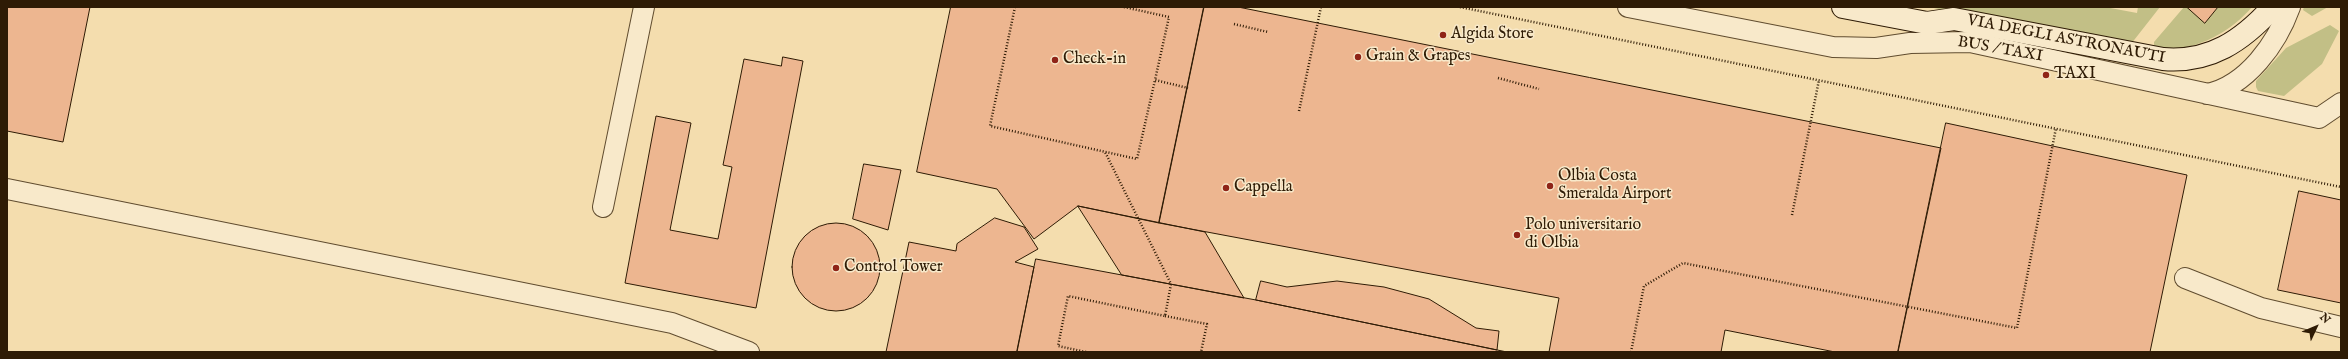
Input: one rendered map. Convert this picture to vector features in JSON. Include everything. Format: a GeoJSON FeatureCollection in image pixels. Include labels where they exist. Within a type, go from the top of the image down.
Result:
{"type":"FeatureCollection","features":[{"type":"Feature","properties":{"kind":"street","name":"VIA DEGLI ASTRONAUTI"},"geometry":{"type":"LineString","coordinates":[[1843,7],[1927,23],[1954,19],[2181,60],[2194,58],[2228,46],[2244,36],[2273,7]]}},
{"type":"Feature","properties":{"kind":"lane"},"geometry":{"type":"LineString","coordinates":[[603,207],[644,7]]}},
{"type":"Feature","properties":{"kind":"lane","name":"BUS / TAXI"},"geometry":{"type":"LineString","coordinates":[[1628,7],[1833,47],[1876,48],[1910,43],[1970,42],[2341,122]]}},
{"type":"Feature","properties":{"kind":"lane"},"geometry":{"type":"LineString","coordinates":[[2207,94],[2226,88],[2256,62],[2278,34],[2290,7]]}},
{"type":"Feature","properties":{"kind":"lane"},"geometry":{"type":"LineString","coordinates":[[2319,118],[2341,103]]}},
{"type":"Feature","properties":{"kind":"lane"},"geometry":{"type":"LineString","coordinates":[[7,190],[672,323],[749,352]]}},
{"type":"Feature","properties":{"kind":"lane"},"geometry":{"type":"LineString","coordinates":[[2184,278],[2261,308],[2341,327]]}},
{"type":"Feature","properties":{"kind":"path"},"geometry":{"type":"LineString","coordinates":[[1015,7],[990,126],[1137,159],[1169,17],[1124,7]]}},
{"type":"Feature","properties":{"kind":"path"},"geometry":{"type":"LineString","coordinates":[[1300,111],[1321,7]]}},
{"type":"Feature","properties":{"kind":"path"},"geometry":{"type":"LineString","coordinates":[[1460,7],[2341,187]]}},
{"type":"Feature","properties":{"kind":"path"},"geometry":{"type":"LineString","coordinates":[[1234,24],[1268,32]]}},
{"type":"Feature","properties":{"kind":"path"},"geometry":{"type":"LineString","coordinates":[[1498,78],[1539,89]]}},
{"type":"Feature","properties":{"kind":"path"},"geometry":{"type":"LineString","coordinates":[[1155,80],[1188,88]]}},
{"type":"Feature","properties":{"kind":"path"},"geometry":{"type":"LineString","coordinates":[[1792,215],[1819,80]]}},
{"type":"Feature","properties":{"kind":"path"},"geometry":{"type":"LineString","coordinates":[[1630,352],[1644,286],[1683,263],[2016,328],[2056,128]]}},
{"type":"Feature","properties":{"kind":"path"},"geometry":{"type":"LineString","coordinates":[[1104,152],[1171,284],[1164,316]]}},
{"type":"Feature","properties":{"kind":"path"},"geometry":{"type":"LineString","coordinates":[[1086,352],[1074,351],[1058,346],[1068,296],[1207,324],[1202,352]]}},
{"type":"Feature","properties":{"kind":"shaded area"},"geometry":{"type":"Polygon","coordinates":[[[1929,7],[2105,7],[2137,13],[2138,7],[2160,7],[2131,44],[2118,45],[1929,7]]]}},
{"type":"Feature","properties":{"kind":"shaded area"},"geometry":{"type":"Polygon","coordinates":[[[2184,7],[2187,7],[2205,22],[2218,7],[2252,7],[2232,26],[2208,40],[2181,48],[2168,50],[2154,49],[2154,42],[2184,7]]]}},
{"type":"Feature","properties":{"kind":"shaded area"},"geometry":{"type":"Polygon","coordinates":[[[2304,7],[2328,7],[2312,16],[2303,10],[2304,7]]]}},
{"type":"Feature","properties":{"kind":"shaded area"},"geometry":{"type":"Polygon","coordinates":[[[2330,25],[2339,31],[2322,64],[2284,96],[2258,91],[2256,81],[2286,48],[2330,25]]]}},
{"type":"Feature","properties":{"kind":"building"},"geometry":{"type":"Polygon","coordinates":[[[7,7],[90,7],[63,142],[7,131],[7,7]]]}},
{"type":"Feature","properties":{"kind":"building"},"geometry":{"type":"Polygon","coordinates":[[[951,7],[1204,7],[1159,223],[1078,206],[1034,239],[997,189],[917,172],[951,7]]]}},
{"type":"Feature","properties":{"kind":"building","name":"Olbia Costa Smeralda Airport"},"geometry":{"type":"Polygon","coordinates":[[[1204,7],[1238,7],[1941,148],[1898,352],[1835,352],[1725,330],[1721,352],[1549,352],[1559,298],[1159,223],[1204,7]]]}},
{"type":"Feature","properties":{"kind":"building"},"geometry":{"type":"Polygon","coordinates":[[[2187,7],[2218,7],[2205,23],[2187,7]]]}},
{"type":"Feature","properties":{"kind":"building"},"geometry":{"type":"Polygon","coordinates":[[[783,57],[803,61],[756,308],[625,283],[656,116],[691,123],[670,230],[718,239],[732,167],[723,165],[744,59],[781,66],[783,57]]]}},
{"type":"Feature","properties":{"kind":"building"},"geometry":{"type":"Polygon","coordinates":[[[1946,123],[2187,175],[2150,352],[1898,352],[1946,123]]]}},
{"type":"Feature","properties":{"kind":"building"},"geometry":{"type":"Polygon","coordinates":[[[864,164],[901,170],[888,230],[853,219],[864,164]]]}},
{"type":"Feature","properties":{"kind":"building"},"geometry":{"type":"Polygon","coordinates":[[[2299,191],[2341,200],[2341,303],[2278,290],[2299,191]]]}},
{"type":"Feature","properties":{"kind":"building"},"geometry":{"type":"Polygon","coordinates":[[[1078,206],[1205,232],[1244,298],[1122,275],[1078,206]]]}},
{"type":"Feature","properties":{"kind":"building"},"geometry":{"type":"Polygon","coordinates":[[[995,218],[1024,227],[1038,249],[1015,262],[1034,267],[1017,352],[886,352],[909,242],[956,251],[957,244],[995,218]]]}},
{"type":"Feature","properties":{"kind":"building","name":"Control Tower"},"geometry":{"type":"Polygon","coordinates":[[[836,223],[853,227],[867,236],[876,250],[880,267],[876,284],[867,298],[853,307],[836,311],[819,307],[805,298],[796,284],[792,267],[796,250],[805,236],[819,227],[836,223]]]}},
{"type":"Feature","properties":{"kind":"building"},"geometry":{"type":"Polygon","coordinates":[[[1036,259],[1256,300],[1507,352],[1017,352],[1036,259]]]}},
{"type":"Feature","properties":{"kind":"building"},"geometry":{"type":"Polygon","coordinates":[[[1261,281],[1287,287],[1337,281],[1384,287],[1429,299],[1476,328],[1499,331],[1497,350],[1256,300],[1261,281]]]}},
{"type":"Feature","properties":{"kind":"place","name":"Algida Store"},"geometry":{"type":"Point","coordinates":[1443,35]}},
{"type":"Feature","properties":{"kind":"place","name":"Grain & Grapes"},"geometry":{"type":"Point","coordinates":[1358,57]}},
{"type":"Feature","properties":{"kind":"place","name":"Check-in"},"geometry":{"type":"Point","coordinates":[1055,60]}},
{"type":"Feature","properties":{"kind":"place","name":"TAXI"},"geometry":{"type":"Point","coordinates":[2046,75]}},
{"type":"Feature","properties":{"kind":"place","name":"Olbia Costa Smeralda Airport"},"geometry":{"type":"Point","coordinates":[1550,186]}},
{"type":"Feature","properties":{"kind":"place","name":"Cappella"},"geometry":{"type":"Point","coordinates":[1226,188]}},
{"type":"Feature","properties":{"kind":"place","name":"Polo universitario di Olbia"},"geometry":{"type":"Point","coordinates":[1517,235]}},
{"type":"Feature","properties":{"kind":"place","name":"Control Tower"},"geometry":{"type":"Point","coordinates":[836,268]}}]}
